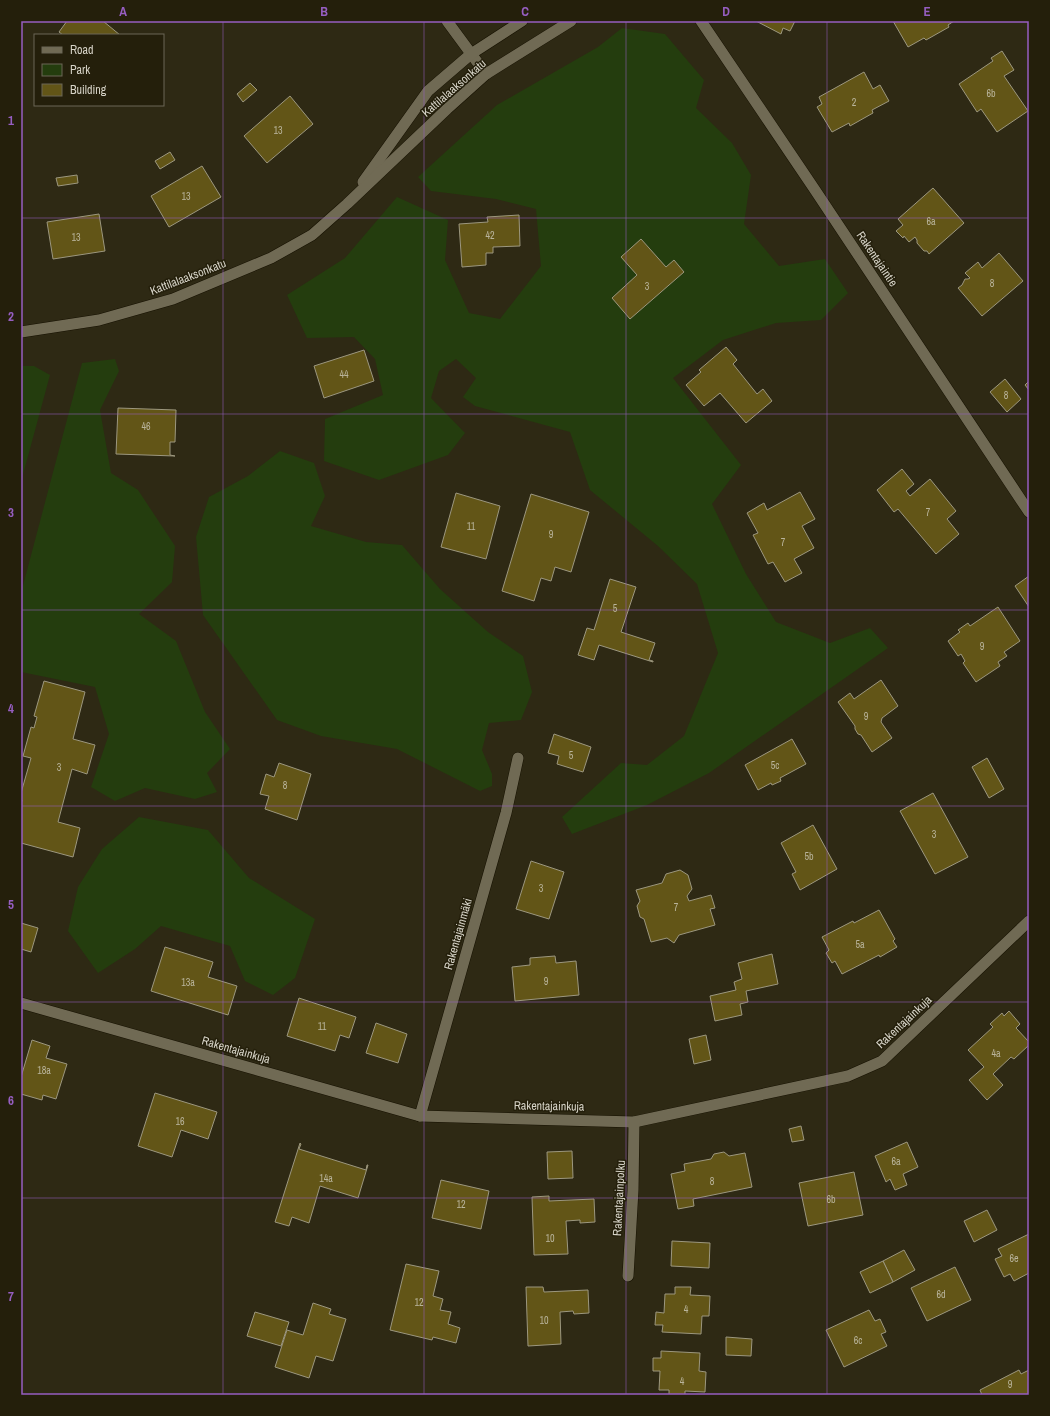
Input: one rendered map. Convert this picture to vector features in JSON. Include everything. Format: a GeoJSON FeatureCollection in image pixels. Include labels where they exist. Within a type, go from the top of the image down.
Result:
{"type":"FeatureCollection","features":[{"type":"Feature","properties":{"kind":"street"},"geometry":{"type":"LineString","coordinates":[[447,21],[486,74]]}},
{"type":"Feature","properties":{"kind":"street","name":"Kattilalaaksonkatu"},"geometry":{"type":"LineString","coordinates":[[347,204],[428,91],[471,54],[522,21]]}},
{"type":"Feature","properties":{"kind":"street","name":"Kattilalaaksonkatu"},"geometry":{"type":"LineString","coordinates":[[21,332],[99,320],[173,299],[270,258],[312,235],[486,74],[571,21]]}},
{"type":"Feature","properties":{"kind":"street","name":"Rakentajaintie"},"geometry":{"type":"LineString","coordinates":[[701,21],[819,195],[1029,512]]}},
{"type":"Feature","properties":{"kind":"street","name":"Rakentajainmäki"},"geometry":{"type":"LineString","coordinates":[[420,1116],[506,813],[518,758]]}},
{"type":"Feature","properties":{"kind":"street","name":"Rakentajainkuja"},"geometry":{"type":"LineString","coordinates":[[21,1003],[420,1116],[634,1122],[848,1076],[882,1061],[1029,921]]}},
{"type":"Feature","properties":{"kind":"street","name":"Rakentajainpolku"},"geometry":{"type":"LineString","coordinates":[[628,1276],[633,1190],[634,1122]]}},
{"type":"Feature","properties":{"kind":"green space"},"geometry":{"type":"Polygon","coordinates":[[[622,28],[665,34],[704,80],[696,108],[732,143],[751,175],[744,224],[779,266],[825,259],[848,293],[821,320],[776,323],[723,340],[673,378],[741,465],[712,504],[746,574],[776,622],[830,643],[870,628],[888,648],[709,773],[647,805],[572,834],[562,817],[621,763],[647,765],[684,736],[718,653],[697,584],[658,546],[590,490],[570,432],[475,406],[463,397],[476,378],[456,359],[439,371],[431,398],[465,433],[448,455],[379,480],[324,461],[325,419],[383,395],[375,359],[354,337],[307,338],[287,295],[345,258],[397,197],[448,220],[445,260],[469,313],[500,319],[541,266],[536,209],[496,199],[431,191],[418,177],[497,105],[598,47],[622,28]]]}},
{"type":"Feature","properties":{"kind":"green space"},"geometry":{"type":"Polygon","coordinates":[[[115,359],[119,371],[100,410],[111,473],[138,490],[175,546],[172,582],[139,614],[176,641],[205,712],[230,749],[207,773],[217,792],[195,799],[145,788],[115,801],[91,787],[109,734],[95,687],[21,672],[21,593],[82,363],[115,359]]]}},
{"type":"Feature","properties":{"kind":"green space"},"geometry":{"type":"Polygon","coordinates":[[[21,366],[34,366],[50,375],[21,482],[21,366]]]}},
{"type":"Feature","properties":{"kind":"green space"},"geometry":{"type":"Polygon","coordinates":[[[280,451],[314,463],[325,496],[311,526],[366,542],[402,545],[440,589],[488,632],[523,656],[532,692],[521,720],[489,723],[482,750],[492,774],[492,786],[480,791],[397,749],[321,736],[277,720],[203,615],[196,537],[209,497],[248,476],[280,451]]]}},
{"type":"Feature","properties":{"kind":"green space"},"geometry":{"type":"Polygon","coordinates":[[[139,817],[208,830],[249,878],[315,919],[295,978],[273,995],[245,981],[230,946],[161,926],[135,949],[98,973],[68,931],[78,887],[102,849],[139,817]]]}},
{"type":"Feature","properties":{"kind":"building"},"geometry":{"type":"Polygon","coordinates":[[[67,21],[103,21],[119,34],[62,34],[59,32],[67,21]]]}},
{"type":"Feature","properties":{"kind":"building"},"geometry":{"type":"Polygon","coordinates":[[[756,21],[795,21],[790,31],[783,28],[781,34],[756,21]]]}},
{"type":"Feature","properties":{"kind":"building"},"geometry":{"type":"Polygon","coordinates":[[[893,21],[954,21],[948,25],[949,27],[926,40],[924,38],[908,47],[893,21]]]}},
{"type":"Feature","properties":{"kind":"building"},"geometry":{"type":"Polygon","coordinates":[[[1002,51],[1014,70],[1004,76],[1028,111],[997,132],[981,109],[977,112],[959,84],[993,61],[991,58],[1002,51]]]}},
{"type":"Feature","properties":{"kind":"building"},"geometry":{"type":"Polygon","coordinates":[[[864,72],[873,89],[880,85],[889,101],[872,110],[873,113],[850,126],[849,123],[832,132],[817,107],[822,104],[819,97],[864,72]]]}},
{"type":"Feature","properties":{"kind":"building"},"geometry":{"type":"Polygon","coordinates":[[[250,83],[257,90],[243,102],[237,94],[250,83]]]}},
{"type":"Feature","properties":{"kind":"building"},"geometry":{"type":"Polygon","coordinates":[[[290,96],[313,124],[267,163],[244,136],[290,96]]]}},
{"type":"Feature","properties":{"kind":"building"},"geometry":{"type":"Polygon","coordinates":[[[170,152],[175,160],[160,169],[155,161],[170,152]]]}},
{"type":"Feature","properties":{"kind":"building"},"geometry":{"type":"Polygon","coordinates":[[[202,166],[221,197],[169,227],[151,196],[202,166]]]}},
{"type":"Feature","properties":{"kind":"building"},"geometry":{"type":"Polygon","coordinates":[[[77,175],[78,183],[58,186],[56,178],[77,175]]]}},
{"type":"Feature","properties":{"kind":"building"},"geometry":{"type":"Polygon","coordinates":[[[933,188],[964,223],[929,254],[917,243],[915,237],[909,242],[904,236],[903,238],[896,231],[903,225],[898,219],[933,188]]]}},
{"type":"Feature","properties":{"kind":"building"},"geometry":{"type":"Polygon","coordinates":[[[99,214],[105,251],[53,259],[47,222],[99,214]]]}},
{"type":"Feature","properties":{"kind":"building"},"geometry":{"type":"Polygon","coordinates":[[[519,215],[520,246],[493,247],[493,253],[486,253],[486,265],[462,267],[459,224],[488,222],[487,217],[519,215]]]}},
{"type":"Feature","properties":{"kind":"building"},"geometry":{"type":"Polygon","coordinates":[[[641,239],[666,267],[674,260],[684,272],[630,319],[612,298],[637,275],[621,257],[641,239]]]}},
{"type":"Feature","properties":{"kind":"building"},"geometry":{"type":"Polygon","coordinates":[[[999,253],[1023,281],[982,316],[958,288],[962,285],[965,279],[970,278],[965,273],[978,262],[982,268],[999,253]]]}},
{"type":"Feature","properties":{"kind":"building"},"geometry":{"type":"Polygon","coordinates":[[[726,347],[737,360],[733,364],[757,394],[763,389],[772,401],[746,423],[720,393],[704,406],[686,385],[701,372],[699,370],[726,347]]]}},
{"type":"Feature","properties":{"kind":"building"},"geometry":{"type":"Polygon","coordinates":[[[364,350],[374,381],[324,398],[314,366],[364,350]]]}},
{"type":"Feature","properties":{"kind":"building"},"geometry":{"type":"Polygon","coordinates":[[[1005,379],[1021,399],[1007,412],[990,392],[1005,379]]]}},
{"type":"Feature","properties":{"kind":"building"},"geometry":{"type":"Polygon","coordinates":[[[1029,381],[1029,390],[1025,385],[1029,381]]]}},
{"type":"Feature","properties":{"kind":"building"},"geometry":{"type":"Polygon","coordinates":[[[118,408],[176,410],[175,442],[170,442],[170,455],[175,456],[116,454],[118,408]]]}},
{"type":"Feature","properties":{"kind":"building"},"geometry":{"type":"Polygon","coordinates":[[[902,469],[914,484],[906,491],[910,496],[930,479],[956,511],[947,519],[959,534],[936,554],[898,509],[894,512],[877,490],[902,469]]]}},
{"type":"Feature","properties":{"kind":"building"},"geometry":{"type":"Polygon","coordinates":[[[800,492],[815,519],[802,526],[814,548],[794,559],[802,573],[785,582],[773,562],[768,564],[753,535],[758,533],[747,513],[764,503],[767,510],[800,492]]]}},
{"type":"Feature","properties":{"kind":"building"},"geometry":{"type":"Polygon","coordinates":[[[456,493],[500,506],[486,559],[441,547],[456,493]]]}},
{"type":"Feature","properties":{"kind":"building"},"geometry":{"type":"Polygon","coordinates":[[[531,494],[589,512],[571,572],[555,567],[551,581],[541,578],[534,601],[502,591],[531,494]]]}},
{"type":"Feature","properties":{"kind":"building"},"geometry":{"type":"Polygon","coordinates":[[[1029,576],[1029,607],[1015,586],[1029,576]]]}},
{"type":"Feature","properties":{"kind":"building"},"geometry":{"type":"Polygon","coordinates":[[[610,579],[636,587],[621,632],[655,643],[649,660],[653,662],[599,645],[594,660],[578,655],[587,628],[594,630],[610,579]]]}},
{"type":"Feature","properties":{"kind":"building"},"geometry":{"type":"Polygon","coordinates":[[[998,607],[1020,641],[1004,652],[1007,656],[998,662],[1000,666],[976,682],[963,663],[965,661],[961,654],[958,656],[948,641],[960,632],[958,630],[968,623],[970,626],[998,607]]]}},
{"type":"Feature","properties":{"kind":"building"},"geometry":{"type":"Polygon","coordinates":[[[881,680],[898,706],[882,718],[881,722],[892,738],[872,752],[861,735],[858,734],[855,726],[838,702],[850,693],[854,699],[881,680]]]}},
{"type":"Feature","properties":{"kind":"building"},"geometry":{"type":"Polygon","coordinates":[[[44,681],[85,692],[73,739],[95,745],[87,774],[72,769],[58,822],[80,828],[73,857],[21,843],[21,793],[31,758],[23,756],[31,727],[34,728],[37,717],[34,716],[44,681]]]}},
{"type":"Feature","properties":{"kind":"building"},"geometry":{"type":"Polygon","coordinates":[[[554,734],[591,747],[583,772],[557,764],[559,756],[548,753],[554,734]]]}},
{"type":"Feature","properties":{"kind":"building"},"geometry":{"type":"Polygon","coordinates":[[[792,739],[806,764],[780,778],[781,781],[772,785],[771,783],[758,790],[745,765],[792,739]]]}},
{"type":"Feature","properties":{"kind":"building"},"geometry":{"type":"Polygon","coordinates":[[[987,758],[1004,789],[989,798],[972,767],[987,758]]]}},
{"type":"Feature","properties":{"kind":"building"},"geometry":{"type":"Polygon","coordinates":[[[279,763],[311,774],[297,820],[265,809],[269,796],[260,794],[266,774],[274,777],[279,763]]]}},
{"type":"Feature","properties":{"kind":"building"},"geometry":{"type":"Polygon","coordinates":[[[933,793],[968,857],[935,874],[900,811],[933,793]]]}},
{"type":"Feature","properties":{"kind":"building"},"geometry":{"type":"Polygon","coordinates":[[[813,825],[837,869],[800,890],[792,874],[796,872],[781,843],[813,825]]]}},
{"type":"Feature","properties":{"kind":"building"},"geometry":{"type":"Polygon","coordinates":[[[531,861],[564,872],[549,919],[516,909],[531,861]]]}},
{"type":"Feature","properties":{"kind":"building"},"geometry":{"type":"Polygon","coordinates":[[[680,870],[688,875],[692,889],[687,896],[689,901],[711,895],[715,908],[710,909],[715,925],[679,935],[674,943],[667,938],[651,942],[644,919],[640,917],[637,906],[640,901],[636,890],[662,883],[666,874],[680,870]]]}},
{"type":"Feature","properties":{"kind":"building"},"geometry":{"type":"Polygon","coordinates":[[[879,910],[895,939],[893,941],[897,947],[880,957],[879,955],[842,974],[835,961],[832,963],[826,953],[829,950],[822,937],[879,910]]]}},
{"type":"Feature","properties":{"kind":"building"},"geometry":{"type":"Polygon","coordinates":[[[21,923],[38,928],[31,952],[21,949],[21,923]]]}},
{"type":"Feature","properties":{"kind":"building"},"geometry":{"type":"Polygon","coordinates":[[[165,947],[213,962],[208,977],[237,986],[228,1015],[151,991],[165,947]]]}},
{"type":"Feature","properties":{"kind":"building"},"geometry":{"type":"Polygon","coordinates":[[[772,954],[778,984],[746,991],[748,1002],[740,1004],[742,1015],[715,1021],[710,996],[736,990],[734,982],[742,979],[738,963],[772,954]]]}},
{"type":"Feature","properties":{"kind":"building"},"geometry":{"type":"Polygon","coordinates":[[[555,956],[556,963],[576,961],[579,995],[515,1001],[512,967],[530,965],[530,958],[555,956]]]}},
{"type":"Feature","properties":{"kind":"building"},"geometry":{"type":"Polygon","coordinates":[[[299,998],[356,1017],[349,1038],[340,1035],[335,1051],[287,1036],[299,998]]]}},
{"type":"Feature","properties":{"kind":"building"},"geometry":{"type":"Polygon","coordinates":[[[1009,1011],[1020,1024],[1016,1028],[1029,1042],[1029,1045],[1014,1059],[1011,1057],[993,1074],[1003,1085],[987,1100],[969,1080],[984,1067],[968,1050],[993,1027],[990,1024],[1002,1013],[1004,1016],[1009,1011]]]}},
{"type":"Feature","properties":{"kind":"building"},"geometry":{"type":"Polygon","coordinates":[[[376,1023],[407,1034],[398,1063],[366,1053],[376,1023]]]}},
{"type":"Feature","properties":{"kind":"building"},"geometry":{"type":"Polygon","coordinates":[[[706,1035],[711,1060],[694,1064],[689,1039],[706,1035]]]}},
{"type":"Feature","properties":{"kind":"building"},"geometry":{"type":"Polygon","coordinates":[[[32,1040],[50,1046],[46,1058],[67,1064],[56,1099],[43,1095],[42,1100],[21,1094],[21,1077],[32,1040]]]}},
{"type":"Feature","properties":{"kind":"building"},"geometry":{"type":"Polygon","coordinates":[[[155,1093],[217,1112],[208,1139],[181,1130],[172,1157],[138,1146],[155,1093]]]}},
{"type":"Feature","properties":{"kind":"building"},"geometry":{"type":"Polygon","coordinates":[[[801,1126],[804,1140],[792,1142],[789,1129],[801,1126]]]}},
{"type":"Feature","properties":{"kind":"building"},"geometry":{"type":"Polygon","coordinates":[[[907,1142],[918,1167],[903,1174],[907,1185],[895,1190],[890,1179],[886,1182],[875,1156],[907,1142]]]}},
{"type":"Feature","properties":{"kind":"building"},"geometry":{"type":"Polygon","coordinates":[[[300,1143],[299,1149],[366,1170],[368,1165],[358,1198],[320,1186],[309,1223],[292,1217],[289,1226],[275,1222],[300,1143]]]}},
{"type":"Feature","properties":{"kind":"building"},"geometry":{"type":"Polygon","coordinates":[[[572,1151],[573,1178],[548,1179],[547,1152],[572,1151]]]}},
{"type":"Feature","properties":{"kind":"building"},"geometry":{"type":"Polygon","coordinates":[[[724,1152],[729,1156],[745,1153],[752,1187],[693,1199],[694,1206],[678,1209],[671,1174],[685,1171],[684,1164],[711,1159],[714,1154],[724,1152]]]}},
{"type":"Feature","properties":{"kind":"building"},"geometry":{"type":"Polygon","coordinates":[[[854,1172],[863,1215],[808,1226],[799,1183],[854,1172]]]}},
{"type":"Feature","properties":{"kind":"building"},"geometry":{"type":"Polygon","coordinates":[[[441,1180],[489,1191],[481,1229],[432,1218],[441,1180]]]}},
{"type":"Feature","properties":{"kind":"building"},"geometry":{"type":"Polygon","coordinates":[[[549,1196],[549,1201],[594,1199],[595,1222],[580,1223],[580,1220],[566,1221],[568,1254],[534,1255],[532,1197],[549,1196]]]}},
{"type":"Feature","properties":{"kind":"building"},"geometry":{"type":"Polygon","coordinates":[[[987,1210],[997,1230],[974,1242],[964,1221],[987,1210]]]}},
{"type":"Feature","properties":{"kind":"building"},"geometry":{"type":"Polygon","coordinates":[[[1029,1234],[1029,1273],[1014,1281],[1010,1274],[1004,1277],[995,1259],[1002,1256],[998,1249],[1029,1234]]]}},
{"type":"Feature","properties":{"kind":"building"},"geometry":{"type":"Polygon","coordinates":[[[672,1241],[710,1243],[709,1268],[671,1266],[672,1241]]]}},
{"type":"Feature","properties":{"kind":"building"},"geometry":{"type":"Polygon","coordinates":[[[904,1250],[915,1270],[893,1282],[883,1261],[904,1250]]]}},
{"type":"Feature","properties":{"kind":"building"},"geometry":{"type":"Polygon","coordinates":[[[883,1261],[893,1282],[870,1293],[860,1272],[883,1261]]]}},
{"type":"Feature","properties":{"kind":"building"},"geometry":{"type":"Polygon","coordinates":[[[406,1264],[439,1271],[433,1296],[443,1299],[440,1310],[451,1312],[448,1324],[460,1328],[456,1343],[433,1337],[432,1340],[390,1330],[406,1264]]]}},
{"type":"Feature","properties":{"kind":"building"},"geometry":{"type":"Polygon","coordinates":[[[955,1267],[971,1300],[927,1321],[911,1288],[955,1267]]]}},
{"type":"Feature","properties":{"kind":"building"},"geometry":{"type":"Polygon","coordinates":[[[526,1287],[543,1287],[544,1292],[588,1290],[589,1313],[574,1314],[573,1311],[560,1312],[561,1344],[528,1346],[526,1287]]]}},
{"type":"Feature","properties":{"kind":"building"},"geometry":{"type":"Polygon","coordinates":[[[675,1287],[691,1287],[690,1295],[710,1296],[709,1316],[702,1316],[701,1334],[662,1332],[663,1325],[655,1325],[656,1312],[664,1313],[665,1294],[675,1294],[675,1287]]]}},
{"type":"Feature","properties":{"kind":"building"},"geometry":{"type":"Polygon","coordinates":[[[313,1303],[331,1309],[329,1314],[346,1319],[333,1361],[316,1356],[309,1378],[275,1367],[287,1330],[303,1335],[313,1303]]]}},
{"type":"Feature","properties":{"kind":"building"},"geometry":{"type":"Polygon","coordinates":[[[869,1310],[875,1321],[880,1319],[886,1332],[881,1334],[887,1346],[844,1367],[826,1330],[869,1310]]]}},
{"type":"Feature","properties":{"kind":"building"},"geometry":{"type":"Polygon","coordinates":[[[255,1312],[289,1322],[281,1346],[247,1336],[255,1312]]]}},
{"type":"Feature","properties":{"kind":"building"},"geometry":{"type":"Polygon","coordinates":[[[726,1337],[752,1339],[751,1356],[726,1355],[726,1337]]]}},
{"type":"Feature","properties":{"kind":"building"},"geometry":{"type":"Polygon","coordinates":[[[661,1351],[700,1353],[699,1371],[706,1372],[705,1392],[685,1391],[685,1395],[669,1395],[669,1390],[659,1390],[660,1371],[653,1371],[653,1358],[661,1358],[661,1351]]]}},
{"type":"Feature","properties":{"kind":"building"},"geometry":{"type":"Polygon","coordinates":[[[1019,1370],[1021,1374],[1029,1370],[1029,1395],[982,1395],[980,1390],[1019,1370]]]}}]}
